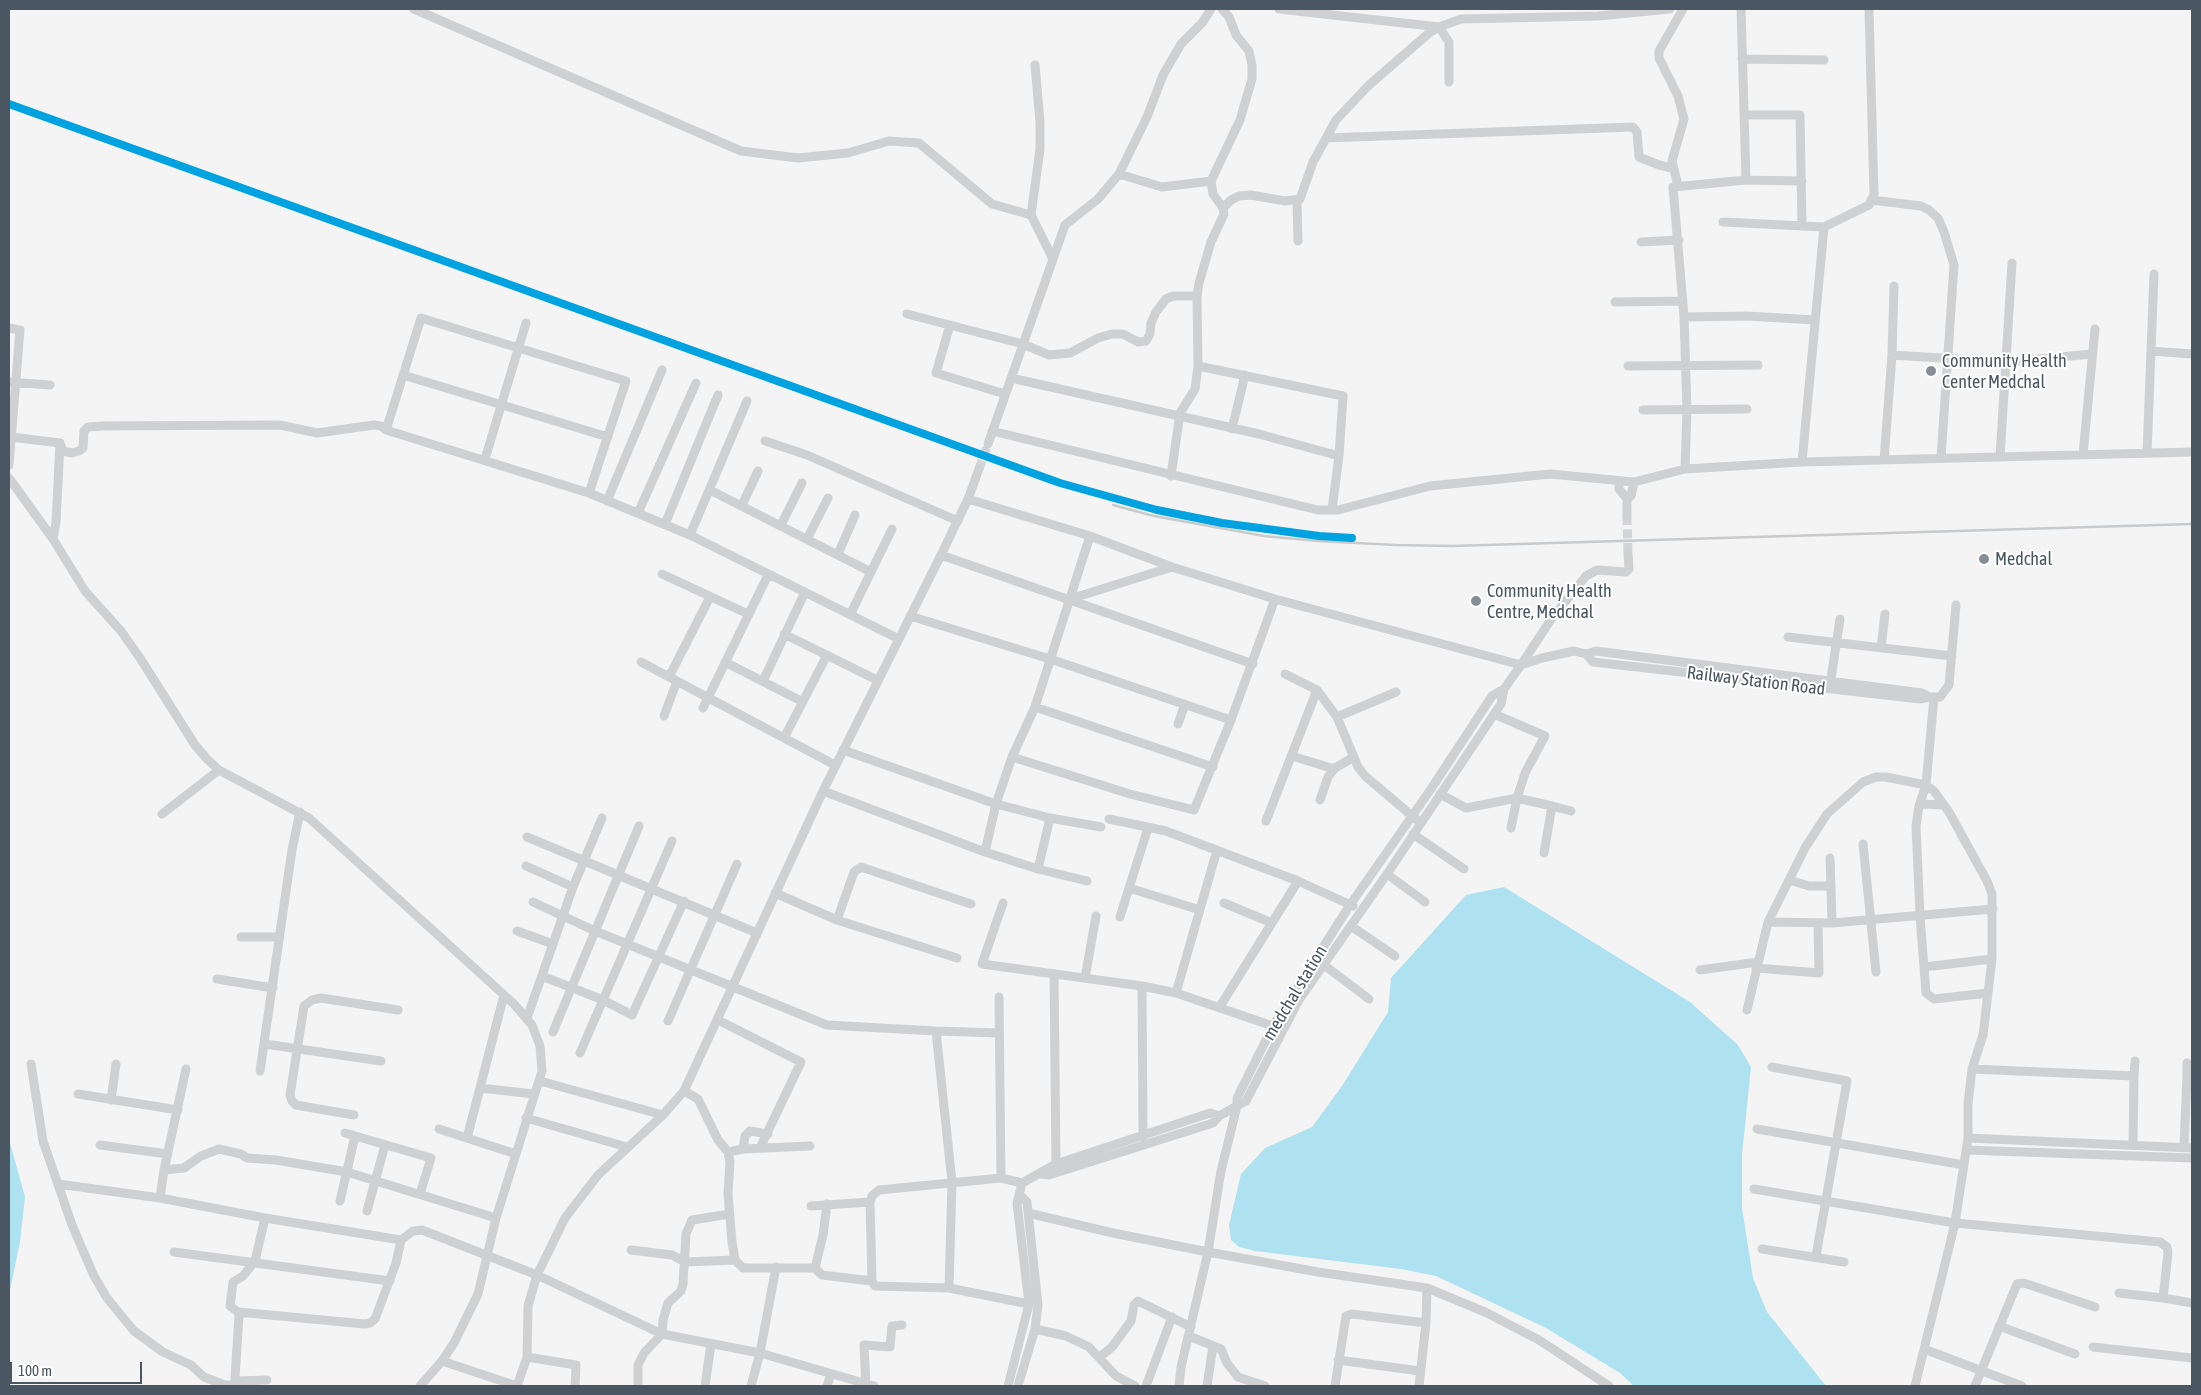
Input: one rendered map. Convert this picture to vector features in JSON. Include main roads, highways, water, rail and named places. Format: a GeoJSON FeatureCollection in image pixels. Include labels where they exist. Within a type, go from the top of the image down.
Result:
{"type":"FeatureCollection","features":[{"type":"Feature","properties":{"kind":"water"},"geometry":{"type":"Polygon","coordinates":[[[1504,887],[1690,1002],[1738,1045],[1751,1067],[1742,1155],[1742,1208],[1753,1278],[1767,1312],[1826,1386],[1634,1386],[1620,1373],[1546,1328],[1436,1276],[1401,1269],[1255,1251],[1239,1247],[1231,1240],[1229,1225],[1241,1174],[1265,1148],[1312,1127],[1342,1086],[1388,1012],[1391,978],[1466,895],[1504,887]]]}},
{"type":"Feature","properties":{"kind":"water"},"geometry":{"type":"Polygon","coordinates":[[[9,1139],[25,1197],[20,1242],[9,1295],[9,1139]]]}},
{"type":"Feature","properties":{"kind":"tunnel"},"geometry":{"type":"LineString","coordinates":[[979,469],[988,444]]}},
{"type":"Feature","properties":{"kind":"tunnel"},"geometry":{"type":"LineString","coordinates":[[1627,516],[1628,553]]}},
{"type":"Feature","properties":{"kind":"railway"},"geometry":{"type":"LineString","coordinates":[[1113,505],[1154,516],[1264,536],[1317,541],[1452,546],[2192,524]]}},
{"type":"Feature","properties":{"kind":"place","name":"Community Health Center Medchal"},"geometry":{"type":"Point","coordinates":[1931,371]}},
{"type":"Feature","properties":{"kind":"place","name":"Medchal"},"geometry":{"type":"Point","coordinates":[1984,559]}},
{"type":"Feature","properties":{"kind":"place","name":"Community Health Centre, Medchal"},"geometry":{"type":"Point","coordinates":[1476,601]}}]}
